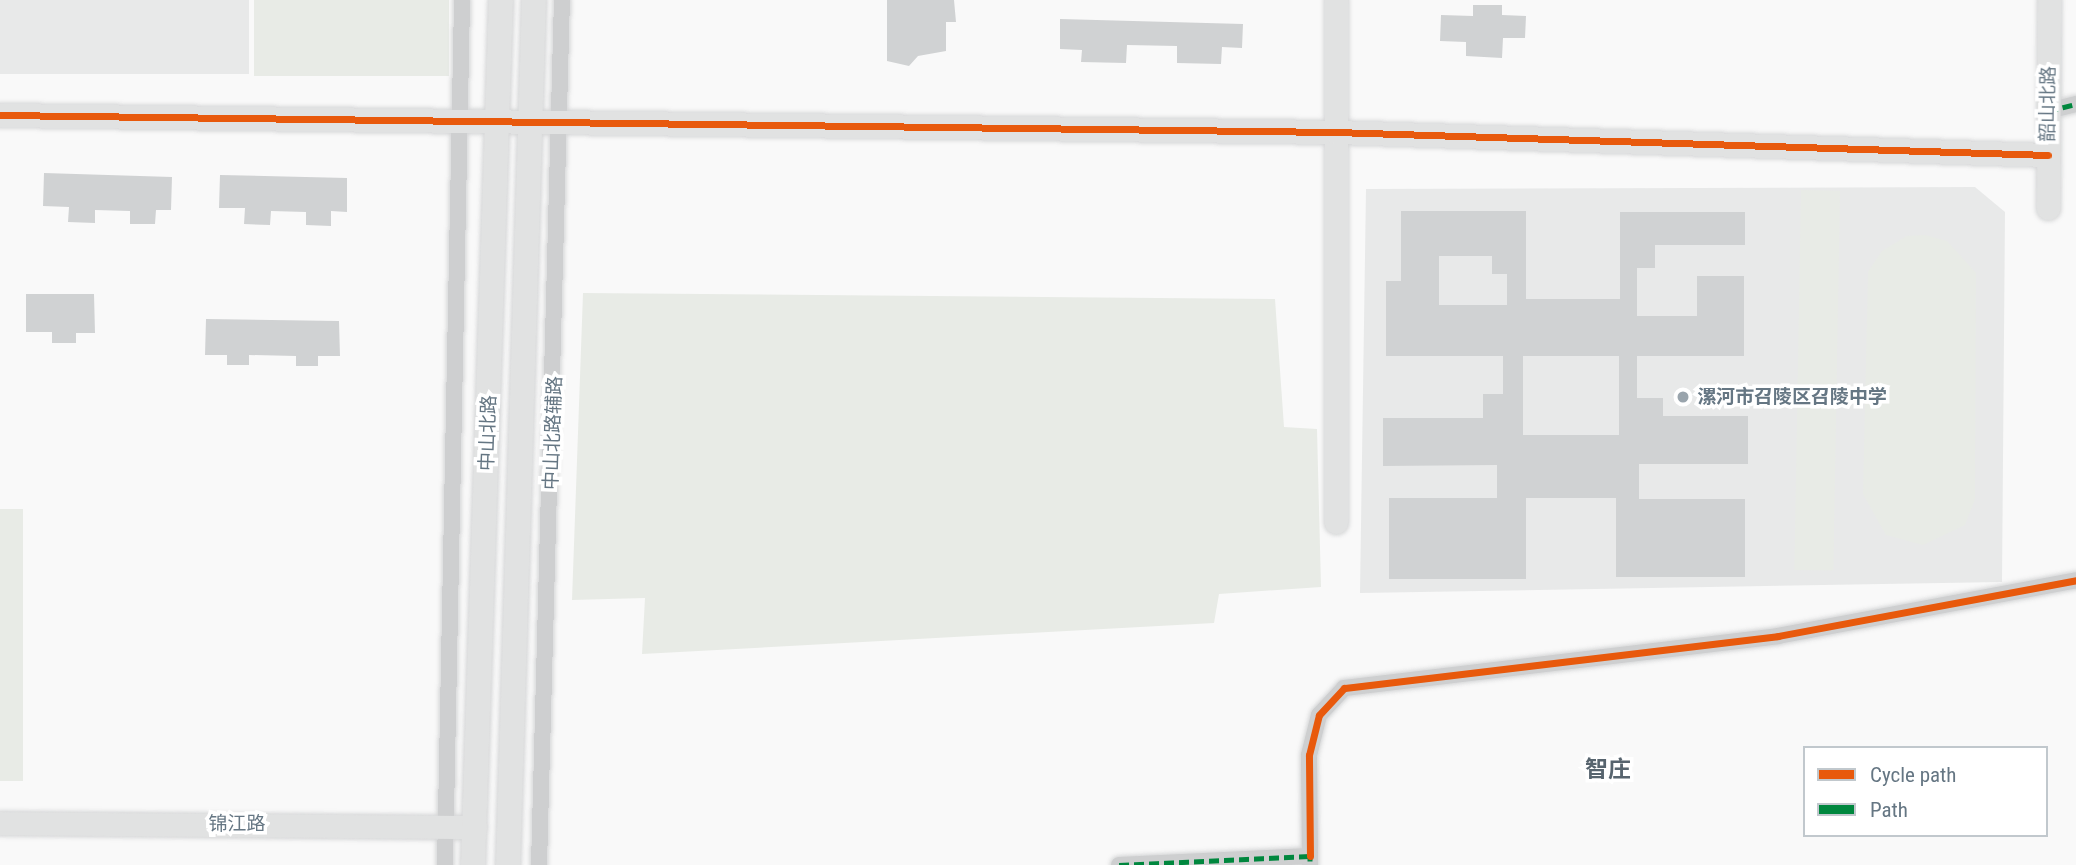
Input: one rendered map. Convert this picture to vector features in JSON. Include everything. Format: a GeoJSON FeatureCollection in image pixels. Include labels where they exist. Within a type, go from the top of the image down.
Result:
{"type":"FeatureCollection","features":[{"type":"Feature","properties":{"kind":"main road","name":"中山北路"},"geometry":{"type":"LineString","coordinates":[[473,865],[501,0]]}},
{"type":"Feature","properties":{"kind":"main road","name":"中山北路"},"geometry":{"type":"LineString","coordinates":[[508,865],[534,0]]}},
{"type":"Feature","properties":{"kind":"street"},"geometry":{"type":"LineString","coordinates":[[445,865],[462,0]]}},
{"type":"Feature","properties":{"kind":"street","name":"中山北路辅路"},"geometry":{"type":"LineString","coordinates":[[539,865],[562,0]]}},
{"type":"Feature","properties":{"kind":"street"},"geometry":{"type":"LineString","coordinates":[[1336,0],[1336,522]]}},
{"type":"Feature","properties":{"kind":"street","name":"韶山北路"},"geometry":{"type":"LineString","coordinates":[[2048,208],[2049,0]]}},
{"type":"Feature","properties":{"kind":"street"},"geometry":{"type":"LineString","coordinates":[[2049,111],[2076,104]]}},
{"type":"Feature","properties":{"kind":"street"},"geometry":{"type":"LineString","coordinates":[[0,115],[1336,132],[2048,155]]}},
{"type":"Feature","properties":{"kind":"street"},"geometry":{"type":"LineString","coordinates":[[1119,865],[1310,861],[1309,754],[1319,715],[1344,688],[1778,636],[2076,580]]}},
{"type":"Feature","properties":{"kind":"street","name":"锦江路"},"geometry":{"type":"LineString","coordinates":[[0,823],[475,827]]}},
{"type":"Feature","properties":{"kind":"shaded area"},"geometry":{"type":"Polygon","coordinates":[[[0,0],[249,0],[249,74],[0,74],[0,0]]]}},
{"type":"Feature","properties":{"kind":"shaded area"},"geometry":{"type":"Polygon","coordinates":[[[254,0],[449,0],[449,76],[254,76],[254,0]]]}},
{"type":"Feature","properties":{"kind":"shaded area","name":"漯河市召陵区召陵中学"},"geometry":{"type":"Polygon","coordinates":[[[1975,187],[2005,212],[2002,582],[1360,593],[1366,189],[1975,187]]]}},
{"type":"Feature","properties":{"kind":"shaded area"},"geometry":{"type":"Polygon","coordinates":[[[1801,190],[1840,191],[1833,571],[1794,570],[1801,190]]]}},
{"type":"Feature","properties":{"kind":"shaded area"},"geometry":{"type":"Polygon","coordinates":[[[1925,235],[1947,241],[1976,273],[1975,499],[1965,525],[1923,545],[1886,535],[1863,494],[1868,272],[1882,251],[1907,236],[1925,235]]]}},
{"type":"Feature","properties":{"kind":"shaded area"},"geometry":{"type":"Polygon","coordinates":[[[583,293],[1275,299],[1284,427],[1317,429],[1321,587],[1219,594],[1214,623],[642,654],[645,598],[572,600],[583,293]]]}},
{"type":"Feature","properties":{"kind":"shaded area"},"geometry":{"type":"Polygon","coordinates":[[[0,509],[23,509],[23,781],[0,781],[0,509]]]}},
{"type":"Feature","properties":{"kind":"building"},"geometry":{"type":"Polygon","coordinates":[[[887,0],[954,0],[956,22],[946,22],[946,51],[918,56],[909,66],[887,61],[887,0]]]}},
{"type":"Feature","properties":{"kind":"building"},"geometry":{"type":"Polygon","coordinates":[[[1473,5],[1502,5],[1502,15],[1526,16],[1525,38],[1503,38],[1502,58],[1466,56],[1466,42],[1440,41],[1441,15],[1473,16],[1473,5]]]}},
{"type":"Feature","properties":{"kind":"building"},"geometry":{"type":"Polygon","coordinates":[[[1060,19],[1243,24],[1242,48],[1222,47],[1221,64],[1177,63],[1177,46],[1127,45],[1126,63],[1081,62],[1082,50],[1060,49],[1060,19]]]}},
{"type":"Feature","properties":{"kind":"building"},"geometry":{"type":"Polygon","coordinates":[[[44,173],[172,177],[171,210],[156,210],[155,224],[130,224],[130,211],[95,210],[95,223],[68,222],[69,207],[43,206],[44,173]]]}},
{"type":"Feature","properties":{"kind":"building"},"geometry":{"type":"Polygon","coordinates":[[[220,175],[347,178],[347,212],[331,211],[331,226],[306,225],[306,212],[271,211],[270,225],[244,224],[245,208],[219,208],[220,175]]]}},
{"type":"Feature","properties":{"kind":"building"},"geometry":{"type":"Polygon","coordinates":[[[1401,211],[1526,211],[1526,299],[1620,299],[1620,212],[1745,212],[1745,245],[1655,245],[1655,268],[1637,268],[1637,316],[1697,316],[1697,276],[1744,276],[1744,356],[1637,356],[1637,398],[1663,398],[1663,416],[1748,416],[1748,464],[1639,464],[1639,499],[1745,499],[1745,577],[1616,577],[1616,498],[1526,498],[1526,579],[1389,579],[1389,498],[1497,498],[1497,465],[1383,466],[1383,418],[1483,418],[1483,394],[1503,394],[1503,356],[1386,356],[1386,281],[1401,281],[1401,211]],[[1439,256],[1439,305],[1507,305],[1507,274],[1492,274],[1492,256],[1439,256]],[[1523,356],[1523,435],[1619,435],[1619,356],[1523,356]]]}},
{"type":"Feature","properties":{"kind":"building"},"geometry":{"type":"Polygon","coordinates":[[[26,294],[94,294],[95,333],[76,333],[76,343],[52,343],[52,332],[26,332],[26,294]]]}},
{"type":"Feature","properties":{"kind":"building"},"geometry":{"type":"Polygon","coordinates":[[[206,319],[339,321],[340,356],[318,356],[318,366],[296,366],[296,356],[249,355],[249,365],[227,365],[227,355],[205,355],[206,319]]]}},
{"type":"Feature","properties":{"kind":"marked path"},"geometry":{"type":"LineString","coordinates":[[2048,111],[2076,104]]}},
{"type":"Feature","properties":{"kind":"marked path"},"geometry":{"type":"LineString","coordinates":[[1119,865],[1310,856],[1310,861]]}},
{"type":"Feature","properties":{"kind":"cycle path"},"geometry":{"type":"LineString","coordinates":[[0,115],[1336,132],[2048,155]]}},
{"type":"Feature","properties":{"kind":"cycle path"},"geometry":{"type":"LineString","coordinates":[[1310,856],[1309,755],[1319,715],[1344,688],[1778,636],[2076,580]]}},
{"type":"Feature","properties":{"kind":"place","name":"漯河市召陵区召陵中学"},"geometry":{"type":"Point","coordinates":[1683,397]}},
{"type":"Feature","properties":{"kind":"district","name":"智庄"},"geometry":{"type":"Point","coordinates":[1608,770]}}]}
